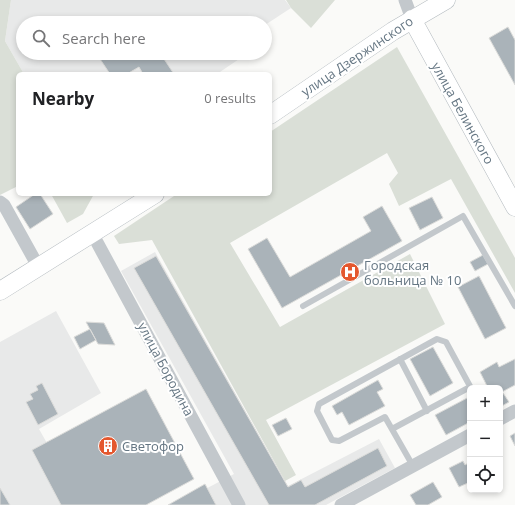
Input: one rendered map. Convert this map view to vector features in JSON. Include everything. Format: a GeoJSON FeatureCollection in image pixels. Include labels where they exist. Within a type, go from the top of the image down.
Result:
{"type":"FeatureCollection","features":[{"type":"Feature","properties":{"kind":"main road","name":"улица Дзержинского"},"geometry":{"type":"LineString","coordinates":[[272,115],[412,19],[446,0]]}},
{"type":"Feature","properties":{"kind":"main road","name":"улица Белинского"},"geometry":{"type":"LineString","coordinates":[[412,19],[511,196]]}},
{"type":"Feature","properties":{"kind":"main road"},"geometry":{"type":"LineString","coordinates":[[0,291],[152,196]]}},
{"type":"Feature","properties":{"kind":"street"},"geometry":{"type":"LineString","coordinates":[[405,0],[412,19]]}},
{"type":"Feature","properties":{"kind":"street"},"geometry":{"type":"LineString","coordinates":[[0,202],[4,205],[39,268]]}},
{"type":"Feature","properties":{"kind":"street","name":"улица Бородина"},"geometry":{"type":"LineString","coordinates":[[92,233],[239,505]]}},
{"type":"Feature","properties":{"kind":"street"},"geometry":{"type":"LineString","coordinates":[[503,417],[515,411]]}},
{"type":"Feature","properties":{"kind":"street"},"geometry":{"type":"LineString","coordinates":[[341,505],[467,437]]}},
{"type":"Feature","properties":{"kind":"lane"},"geometry":{"type":"LineString","coordinates":[[303,306],[463,216],[515,306]]}},
{"type":"Feature","properties":{"kind":"lane"},"geometry":{"type":"LineString","coordinates":[[413,466],[385,417],[339,441],[332,440],[317,411],[319,404],[437,339],[446,342],[469,385]]}},
{"type":"Feature","properties":{"kind":"lane"},"geometry":{"type":"LineString","coordinates":[[400,360],[427,411]]}},
{"type":"Feature","properties":{"kind":"lane"},"geometry":{"type":"LineString","coordinates":[[392,429],[467,390]]}},
{"type":"Feature","properties":{"kind":"shaded area"},"geometry":{"type":"Polygon","coordinates":[[[0,0],[11,0],[5,41],[23,72],[16,72],[16,187],[0,195],[0,0]]]}},
{"type":"Feature","properties":{"kind":"shaded area"},"geometry":{"type":"Polygon","coordinates":[[[11,0],[285,0],[291,8],[272,20],[272,16],[16,16],[16,60],[238,60],[220,72],[23,72],[5,41],[11,0]]]}},
{"type":"Feature","properties":{"kind":"shaded area"},"geometry":{"type":"Polygon","coordinates":[[[286,0],[335,0],[311,28],[291,8],[286,0]]]}},
{"type":"Feature","properties":{"kind":"shaded area"},"geometry":{"type":"Polygon","coordinates":[[[397,47],[515,258],[515,293],[451,179],[399,206],[389,184],[398,173],[387,153],[230,243],[280,327],[410,254],[445,324],[266,420],[296,475],[285,481],[152,240],[119,244],[114,236],[174,196],[272,196],[272,131],[397,47]]]}},
{"type":"Feature","properties":{"kind":"shaded area"},"geometry":{"type":"Polygon","coordinates":[[[52,196],[93,196],[83,214],[67,223],[52,196]]]}},
{"type":"Feature","properties":{"kind":"shaded area"},"geometry":{"type":"Polygon","coordinates":[[[155,252],[288,486],[379,439],[395,468],[326,505],[175,505],[234,474],[121,271],[155,252]]]}},
{"type":"Feature","properties":{"kind":"shaded area"},"geometry":{"type":"Polygon","coordinates":[[[56,311],[101,393],[39,429],[82,505],[0,505],[0,342],[56,311]]]}},
{"type":"Feature","properties":{"kind":"building"},"geometry":{"type":"Polygon","coordinates":[[[508,27],[515,40],[515,85],[489,38],[508,27]]]}},
{"type":"Feature","properties":{"kind":"building"},"geometry":{"type":"Polygon","coordinates":[[[101,60],[165,60],[173,72],[142,72],[139,67],[130,72],[109,72],[101,60]]]}},
{"type":"Feature","properties":{"kind":"building"},"geometry":{"type":"Polygon","coordinates":[[[32,196],[41,196],[53,214],[30,229],[16,207],[32,196]]]}},
{"type":"Feature","properties":{"kind":"building"},"geometry":{"type":"Polygon","coordinates":[[[432,197],[443,218],[420,230],[409,208],[432,197]]]}},
{"type":"Feature","properties":{"kind":"building"},"geometry":{"type":"Polygon","coordinates":[[[382,206],[402,241],[282,308],[248,249],[267,238],[290,277],[371,231],[363,217],[382,206]]]}},
{"type":"Feature","properties":{"kind":"building"},"geometry":{"type":"Polygon","coordinates":[[[483,255],[488,264],[475,271],[470,262],[483,255]]]}},
{"type":"Feature","properties":{"kind":"building"},"geometry":{"type":"Polygon","coordinates":[[[156,256],[288,487],[301,480],[305,487],[378,448],[387,466],[315,505],[269,505],[134,268],[156,256]]]}},
{"type":"Feature","properties":{"kind":"building"},"geometry":{"type":"Polygon","coordinates":[[[479,276],[506,328],[485,339],[458,287],[479,276]]]}},
{"type":"Feature","properties":{"kind":"building"},"geometry":{"type":"Polygon","coordinates":[[[86,322],[104,323],[115,345],[98,344],[86,322]]]}},
{"type":"Feature","properties":{"kind":"building"},"geometry":{"type":"Polygon","coordinates":[[[90,329],[96,340],[80,349],[74,337],[90,329]]]}},
{"type":"Feature","properties":{"kind":"building"},"geometry":{"type":"Polygon","coordinates":[[[433,347],[453,383],[430,396],[410,359],[433,347]]]}},
{"type":"Feature","properties":{"kind":"building"},"geometry":{"type":"Polygon","coordinates":[[[515,359],[515,385],[503,391],[503,385],[486,385],[480,372],[497,362],[499,367],[515,359]]]}},
{"type":"Feature","properties":{"kind":"building"},"geometry":{"type":"Polygon","coordinates":[[[378,380],[383,389],[377,392],[385,406],[349,425],[342,412],[337,415],[332,406],[378,380]]]}},
{"type":"Feature","properties":{"kind":"building"},"geometry":{"type":"Polygon","coordinates":[[[42,383],[58,414],[38,425],[26,402],[33,399],[30,394],[38,390],[36,386],[42,383]]]}},
{"type":"Feature","properties":{"kind":"building","name":"Светофор"},"geometry":{"type":"Polygon","coordinates":[[[146,389],[194,479],[146,505],[61,505],[32,450],[146,389]]]}},
{"type":"Feature","properties":{"kind":"building"},"geometry":{"type":"Polygon","coordinates":[[[503,393],[509,402],[503,405],[503,393]]]}},
{"type":"Feature","properties":{"kind":"building"},"geometry":{"type":"Polygon","coordinates":[[[467,398],[467,424],[446,435],[435,415],[467,398]]]}},
{"type":"Feature","properties":{"kind":"building"},"geometry":{"type":"Polygon","coordinates":[[[286,418],[292,429],[278,436],[272,425],[286,418]]]}},
{"type":"Feature","properties":{"kind":"building"},"geometry":{"type":"Polygon","coordinates":[[[515,433],[515,446],[510,436],[515,433]]]}},
{"type":"Feature","properties":{"kind":"building"},"geometry":{"type":"Polygon","coordinates":[[[463,461],[465,465],[467,464],[467,483],[459,487],[449,468],[463,461]]]}},
{"type":"Feature","properties":{"kind":"building"},"geometry":{"type":"Polygon","coordinates":[[[433,482],[442,497],[428,505],[416,505],[410,495],[433,482]]]}},
{"type":"Feature","properties":{"kind":"building"},"geometry":{"type":"Polygon","coordinates":[[[205,484],[216,505],[168,505],[205,484]]]}},
{"type":"Feature","properties":{"kind":"building"},"geometry":{"type":"Polygon","coordinates":[[[0,488],[10,505],[0,505],[0,488]]]}},
{"type":"Feature","properties":{"kind":"place","name":"Городская больница № 10"},"geometry":{"type":"Point","coordinates":[350,272]}},
{"type":"Feature","properties":{"kind":"place","name":"Светофор"},"geometry":{"type":"Point","coordinates":[108,446]}}]}
